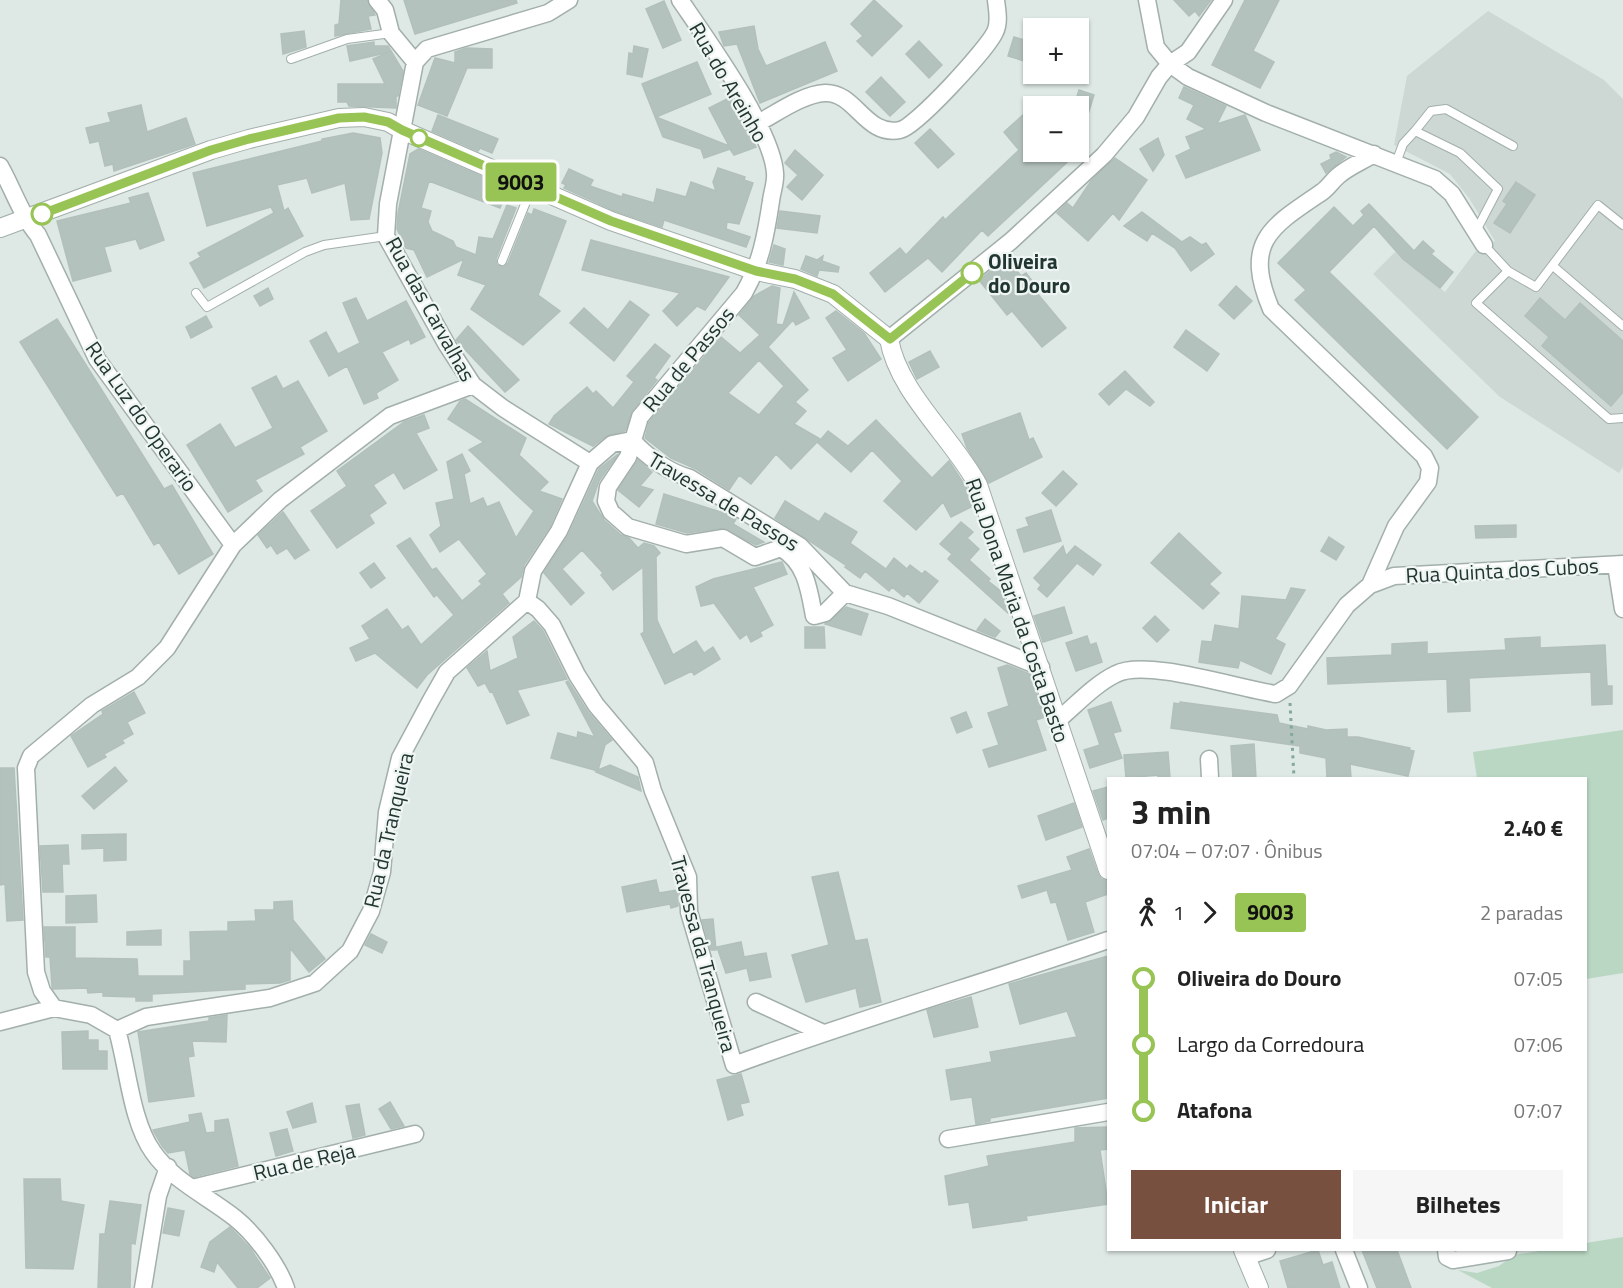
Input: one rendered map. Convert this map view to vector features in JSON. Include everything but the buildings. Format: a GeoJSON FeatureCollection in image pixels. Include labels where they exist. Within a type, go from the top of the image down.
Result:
{"type":"FeatureCollection","features":[{"type":"Feature","properties":{"kind":"street"},"geometry":{"type":"LineString","coordinates":[[383,3],[391,33],[415,62],[427,50],[548,13],[569,0]]}},
{"type":"Feature","properties":{"kind":"street","name":"Rua do Areinho"},"geometry":{"type":"LineString","coordinates":[[680,0],[718,56],[758,123],[776,174],[764,247],[756,271]]}},
{"type":"Feature","properties":{"kind":"street"},"geometry":{"type":"LineString","coordinates":[[758,123],[814,95],[826,93],[842,96],[871,125],[885,130],[901,130],[916,120],[988,45],[997,29],[996,0]]}},
{"type":"Feature","properties":{"kind":"street"},"geometry":{"type":"LineString","coordinates":[[1147,0],[1156,47],[1170,64],[1188,77],[1266,113],[1434,179],[1452,194],[1480,238]]}},
{"type":"Feature","properties":{"kind":"street"},"geometry":{"type":"LineString","coordinates":[[0,228],[211,150],[339,118],[364,117],[388,122],[611,221],[756,271],[795,279],[833,294],[890,339],[1011,241],[1104,155],[1136,117],[1170,64],[1188,52],[1224,0]]}},
{"type":"Feature","properties":{"kind":"street","name":"Rua das Carvalhas"},"geometry":{"type":"LineString","coordinates":[[415,62],[388,204],[386,236],[472,386],[590,463]]}},
{"type":"Feature","properties":{"kind":"street"},"geometry":{"type":"LineString","coordinates":[[1370,585],[1396,526],[1428,482],[1430,468],[1424,456],[1271,309],[1259,281],[1260,255],[1267,236],[1278,222],[1329,187],[1338,176],[1374,154]]}},
{"type":"Feature","properties":{"kind":"street","name":"Rua Luz do Operario"},"geometry":{"type":"LineString","coordinates":[[0,166],[15,192],[26,220],[38,236],[97,359],[233,545]]}},
{"type":"Feature","properties":{"kind":"street","name":"Rua de Passos"},"geometry":{"type":"LineString","coordinates":[[756,271],[744,293],[640,417],[627,457],[608,487],[606,501],[611,512],[628,527],[686,544],[723,538],[755,557],[781,548],[794,556],[807,581],[814,616],[825,612],[845,593]]}},
{"type":"Feature","properties":{"kind":"street","name":"Rua Dona Maria da Costa Basto"},"geometry":{"type":"LineString","coordinates":[[890,339],[893,359],[902,374],[941,432],[964,460],[978,485],[1107,867]]}},
{"type":"Feature","properties":{"kind":"street"},"geometry":{"type":"LineString","coordinates":[[54,1008],[42,991],[36,972],[26,768],[31,756],[92,705],[138,677],[167,648],[233,545],[280,500],[390,416],[472,386]]}},
{"type":"Feature","properties":{"kind":"street"},"geometry":{"type":"LineString","coordinates":[[527,601],[533,571],[559,531],[590,463],[612,444],[632,440]]}},
{"type":"Feature","properties":{"kind":"street","name":"Travessa de Passos"},"geometry":{"type":"LineString","coordinates":[[632,440],[642,451],[670,469],[690,478],[800,546],[845,593],[888,606],[1041,667]]}},
{"type":"Feature","properties":{"kind":"street"},"geometry":{"type":"LineString","coordinates":[[1620,564],[1623,609]]}},
{"type":"Feature","properties":{"kind":"street","name":"Rua Quinta dos Cubos"},"geometry":{"type":"LineString","coordinates":[[1290,686],[1342,612],[1370,585],[1394,576],[1620,564]]}},
{"type":"Feature","properties":{"kind":"street","name":"Rua da Tranqueira"},"geometry":{"type":"LineString","coordinates":[[117,1030],[146,1017],[270,998],[315,983],[350,951],[371,911],[382,872],[387,812],[400,758],[447,672],[527,601]]}},
{"type":"Feature","properties":{"kind":"street","name":"Travessa da Tranqueira"},"geometry":{"type":"LineString","coordinates":[[527,601],[538,609],[552,625],[577,675],[596,705],[645,762],[653,791],[688,877],[689,912],[734,1065],[821,1032]]}},
{"type":"Feature","properties":{"kind":"street"},"geometry":{"type":"LineString","coordinates":[[1058,720],[1115,674],[1130,669],[1152,669],[1276,694],[1290,686]]}},
{"type":"Feature","properties":{"kind":"street"},"geometry":{"type":"LineString","coordinates":[[1209,759],[1210,777]]}},
{"type":"Feature","properties":{"kind":"street"},"geometry":{"type":"LineString","coordinates":[[756,1002],[821,1032],[986,982],[1107,940]]}},
{"type":"Feature","properties":{"kind":"street"},"geometry":{"type":"LineString","coordinates":[[0,1022],[54,1008],[91,1015],[117,1030],[140,1126],[154,1153],[192,1188],[237,1219],[259,1245],[286,1288]]}},
{"type":"Feature","properties":{"kind":"street"},"geometry":{"type":"LineString","coordinates":[[948,1139],[1107,1112]]}},
{"type":"Feature","properties":{"kind":"street","name":"Rua de Reja"},"geometry":{"type":"LineString","coordinates":[[192,1188],[415,1134]]}},
{"type":"Feature","properties":{"kind":"street"},"geometry":{"type":"LineString","coordinates":[[143,1288],[158,1196],[168,1167]]}},
{"type":"Feature","properties":{"kind":"street"},"geometry":{"type":"LineString","coordinates":[[1344,1251],[1359,1288]]}},
{"type":"Feature","properties":{"kind":"street"},"geometry":{"type":"LineString","coordinates":[[1446,1251],[1447,1257],[1453,1260],[1478,1253],[1508,1251]]}},
{"type":"Feature","properties":{"kind":"street"},"geometry":{"type":"LineString","coordinates":[[1245,1253],[1259,1288]]}},
{"type":"Feature","properties":{"kind":"lane"},"geometry":{"type":"LineString","coordinates":[[291,59],[347,39],[391,33]]}},
{"type":"Feature","properties":{"kind":"lane"},"geometry":{"type":"LineString","coordinates":[[1396,163],[1403,144],[1431,111],[1446,109],[1513,146]]}},
{"type":"Feature","properties":{"kind":"lane"},"geometry":{"type":"LineString","coordinates":[[1415,131],[1460,153],[1498,189],[1480,238],[1508,271],[1536,287],[1598,205],[1623,225]]}},
{"type":"Feature","properties":{"kind":"lane"},"geometry":{"type":"LineString","coordinates":[[502,261],[532,187]]}},
{"type":"Feature","properties":{"kind":"lane"},"geometry":{"type":"LineString","coordinates":[[196,293],[207,307],[305,252],[324,245],[386,236]]}},
{"type":"Feature","properties":{"kind":"lane"},"geometry":{"type":"LineString","coordinates":[[1552,266],[1623,326]]}},
{"type":"Feature","properties":{"kind":"lane"},"geometry":{"type":"LineString","coordinates":[[1508,271],[1476,303],[1609,419],[1623,418]]}},
{"type":"Feature","properties":{"kind":"path"},"geometry":{"type":"LineString","coordinates":[[1290,686],[1294,777]]}},
{"type":"Feature","properties":{"kind":"shaded area"},"geometry":{"type":"Polygon","coordinates":[[[1488,11],[1604,80],[1623,99],[1623,467],[1619,473],[1500,397],[1373,274],[1395,252],[1445,292],[1475,252],[1495,241],[1469,198],[1450,174],[1394,145],[1407,76],[1488,11]]]}},
{"type":"Feature","properties":{"kind":"green space"},"geometry":{"type":"Polygon","coordinates":[[[1623,730],[1623,973],[1587,979],[1587,777],[1477,777],[1473,752],[1623,730]]]}},
{"type":"Feature","properties":{"kind":"green space"},"geometry":{"type":"Polygon","coordinates":[[[1623,1237],[1623,1288],[1492,1288],[1458,1270],[1477,1273],[1499,1266],[1514,1255],[1539,1251],[1587,1251],[1587,1243],[1623,1237]]]}},
{"type":"Feature","properties":{"kind":"bus line","name":"9003"},"geometry":{"type":"LineString","coordinates":[[42,214],[211,150],[339,118],[364,117],[388,122],[611,221],[756,271],[795,279],[833,294],[890,339],[972,273]]}},
{"type":"Feature","properties":{"kind":"place","name":"Oliveira do Douro"},"geometry":{"type":"Point","coordinates":[972,273]}}]}
